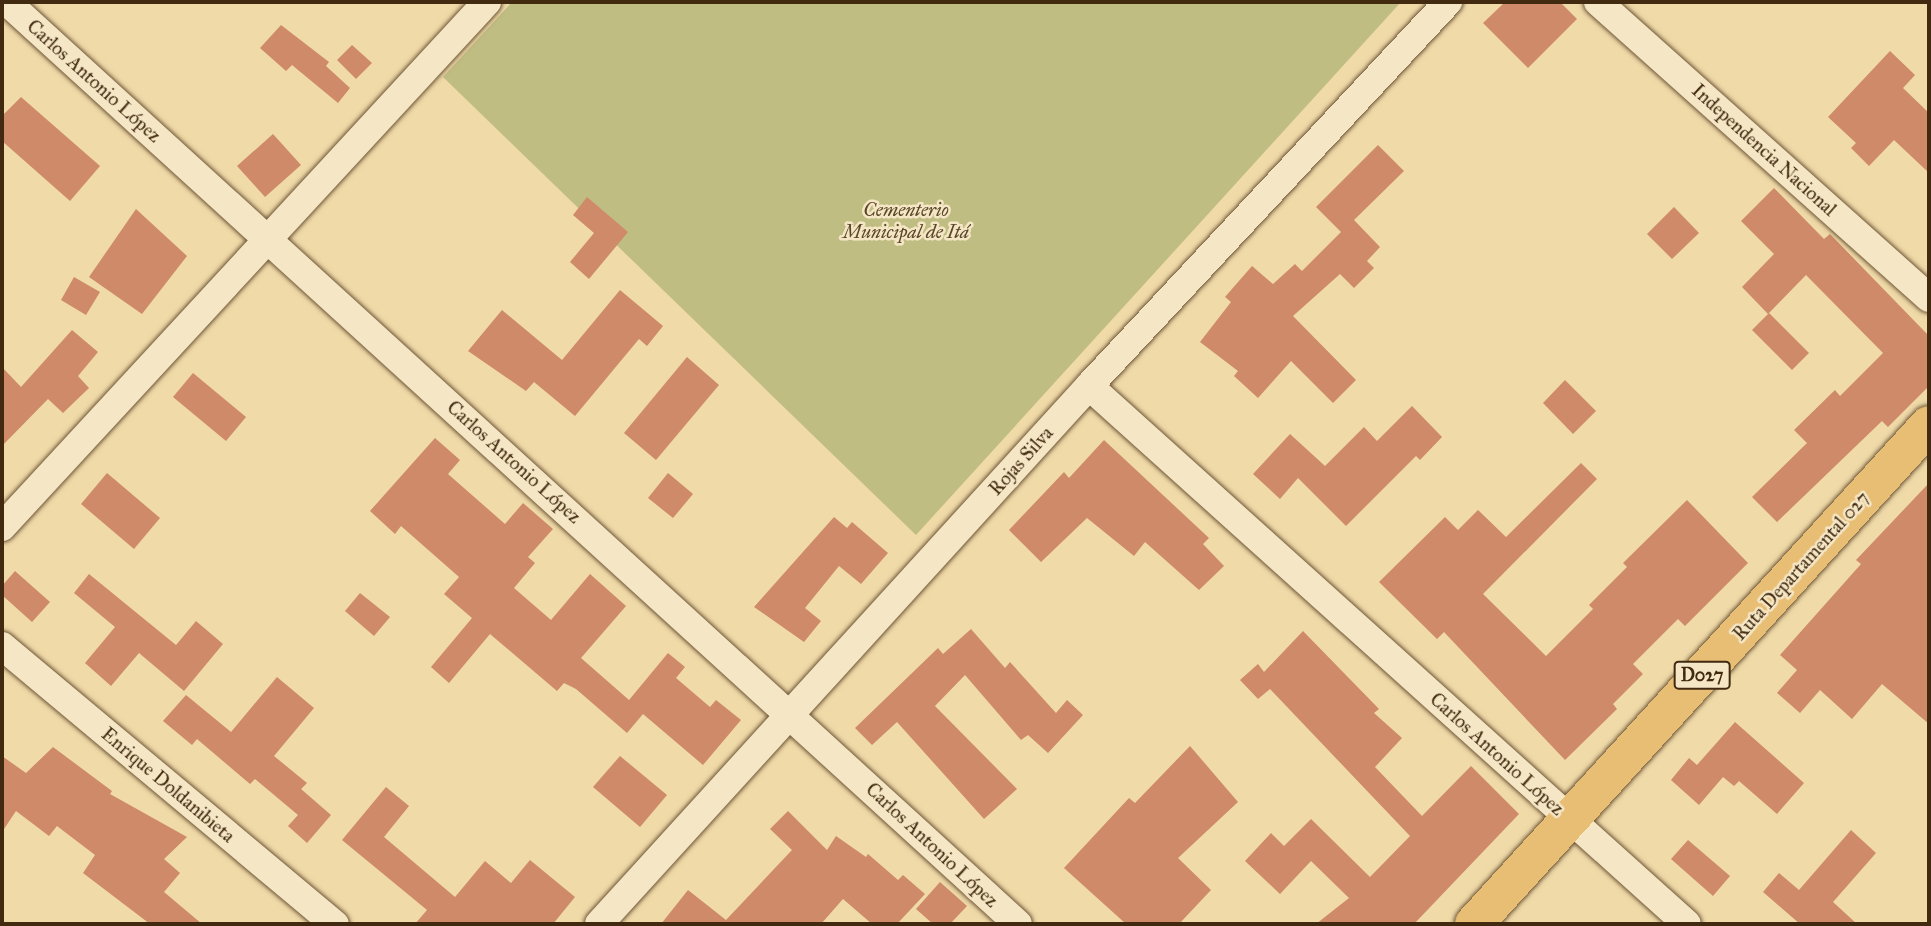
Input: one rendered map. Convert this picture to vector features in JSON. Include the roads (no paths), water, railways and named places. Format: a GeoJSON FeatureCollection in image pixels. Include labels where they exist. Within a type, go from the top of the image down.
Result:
{"type":"FeatureCollection","features":[{"type":"Feature","properties":{"kind":"main road","name":"Ruta Departamental 027"},"geometry":{"type":"LineString","coordinates":[[1474,924],[1929,425]]}},
{"type":"Feature","properties":{"kind":"street","name":"Carlos Antonio López"},"geometry":{"type":"LineString","coordinates":[[8,2],[1018,924]]}},
{"type":"Feature","properties":{"kind":"street"},"geometry":{"type":"LineString","coordinates":[[2,527],[488,2]]}},
{"type":"Feature","properties":{"kind":"street","name":"Rojas Silva"},"geometry":{"type":"LineString","coordinates":[[600,924],[1089,386],[1448,2]]}},
{"type":"Feature","properties":{"kind":"street","name":"Independencia Nacional"},"geometry":{"type":"LineString","coordinates":[[1598,2],[1929,298]]}},
{"type":"Feature","properties":{"kind":"street","name":"Carlos Antonio López"},"geometry":{"type":"LineString","coordinates":[[1089,386],[1687,924]]}},
{"type":"Feature","properties":{"kind":"street","name":"Enrique Doldanibieta"},"geometry":{"type":"LineString","coordinates":[[2,646],[335,924]]}},
{"type":"Feature","properties":{"kind":"park label","name":"Cementerio Municipal de Itá"},"geometry":{"type":"Point","coordinates":[906,221]}}]}
